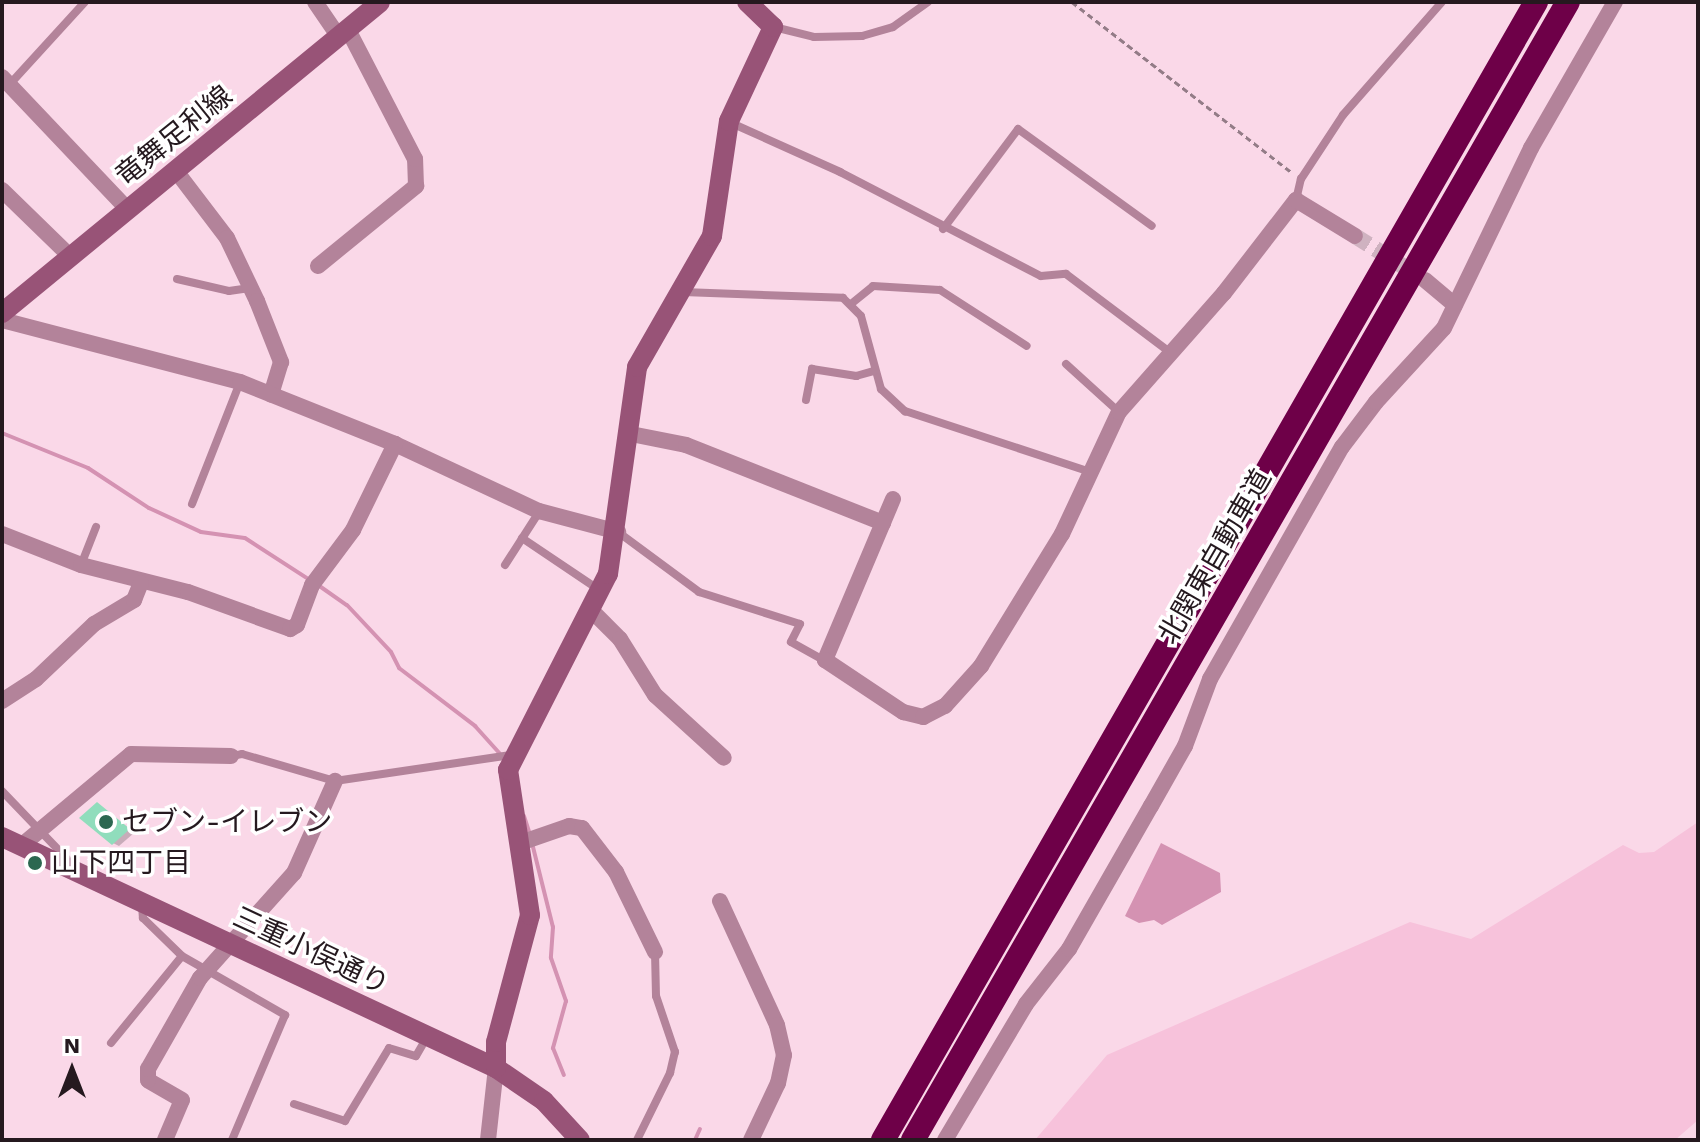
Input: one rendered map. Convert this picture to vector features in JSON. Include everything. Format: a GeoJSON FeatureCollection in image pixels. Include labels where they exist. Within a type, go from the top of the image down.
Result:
{"type":"FeatureCollection","features":[{"type":"Feature","properties":{"kind":"highway","name":"北関東自動車道"},"geometry":{"type":"LineString","coordinates":[[883,1140],[1536,2]]}},
{"type":"Feature","properties":{"kind":"highway","name":"北関東自動車道"},"geometry":{"type":"LineString","coordinates":[[913,1140],[1568,2]]}},
{"type":"Feature","properties":{"kind":"street"},"geometry":{"type":"LineString","coordinates":[[315,2],[343,33],[415,159],[416,186],[318,266]]}},
{"type":"Feature","properties":{"kind":"street","name":"竜舞足利線"},"geometry":{"type":"LineString","coordinates":[[2,313],[380,2]]}},
{"type":"Feature","properties":{"kind":"street"},"geometry":{"type":"LineString","coordinates":[[488,1140],[496,1042],[530,915],[520,843],[507,783],[511,755],[602,592],[618,532],[626,433],[644,347],[712,236],[729,121],[773,27],[747,2]]}},
{"type":"Feature","properties":{"kind":"street"},"geometry":{"type":"LineString","coordinates":[[945,1140],[1026,1004],[1069,949],[1151,806],[1185,746],[1222,656],[1342,447],[1376,402],[1431,345],[1455,305],[1531,148],[1615,2]]}},
{"type":"Feature","properties":{"kind":"street"},"geometry":{"type":"LineString","coordinates":[[6,81],[128,210]]}},
{"type":"Feature","properties":{"kind":"street"},"geometry":{"type":"LineString","coordinates":[[176,171],[227,238],[251,288],[281,362],[271,395]]}},
{"type":"Feature","properties":{"kind":"street"},"geometry":{"type":"LineString","coordinates":[[2,190],[71,257]]}},
{"type":"Feature","properties":{"kind":"street"},"geometry":{"type":"LineString","coordinates":[[893,499],[825,660],[903,712],[923,717],[945,706],[981,666],[1062,534],[1119,412],[1172,354],[1296,200],[1355,236]]}},
{"type":"Feature","properties":{"kind":"street"},"geometry":{"type":"LineString","coordinates":[[1425,280],[1455,305]]}},
{"type":"Feature","properties":{"kind":"street"},"geometry":{"type":"LineString","coordinates":[[2,320],[240,382],[395,444],[539,511],[618,532]]}},
{"type":"Feature","properties":{"kind":"street"},"geometry":{"type":"LineString","coordinates":[[626,433],[696,449],[883,523]]}},
{"type":"Feature","properties":{"kind":"street"},"geometry":{"type":"LineString","coordinates":[[2,534],[81,565],[141,583],[188,592],[290,629],[297,625],[312,585],[353,530],[395,444]]}},
{"type":"Feature","properties":{"kind":"street"},"geometry":{"type":"LineString","coordinates":[[2,701],[36,679],[94,624],[134,600],[141,583]]}},
{"type":"Feature","properties":{"kind":"street"},"geometry":{"type":"LineString","coordinates":[[593,612],[620,639],[655,695],[724,758]]}},
{"type":"Feature","properties":{"kind":"street"},"geometry":{"type":"LineString","coordinates":[[11,842],[40,827],[131,754],[231,756]]}},
{"type":"Feature","properties":{"kind":"street"},"geometry":{"type":"LineString","coordinates":[[165,1140],[182,1100],[146,1075],[210,970],[294,873],[335,781]]}},
{"type":"Feature","properties":{"kind":"street"},"geometry":{"type":"LineString","coordinates":[[520,843],[569,826],[582,828],[616,872],[655,952]]}},
{"type":"Feature","properties":{"kind":"street","name":"三重小俣通り"},"geometry":{"type":"LineString","coordinates":[[11,842],[496,1068],[544,1101],[580,1140]]}},
{"type":"Feature","properties":{"kind":"street"},"geometry":{"type":"LineString","coordinates":[[720,901],[777,1025],[784,1055],[778,1083],[751,1140]]}},
{"type":"Feature","properties":{"kind":"lane"},"geometry":{"type":"LineString","coordinates":[[6,81],[85,2]]}},
{"type":"Feature","properties":{"kind":"lane"},"geometry":{"type":"LineString","coordinates":[[773,27],[814,37],[862,36],[893,27],[928,2]]}},
{"type":"Feature","properties":{"kind":"lane"},"geometry":{"type":"LineString","coordinates":[[1296,200],[1301,179],[1343,115],[1442,2]]}},
{"type":"Feature","properties":{"kind":"lane"},"geometry":{"type":"LineString","coordinates":[[729,121],[840,172],[943,229],[1041,276],[1066,274],[1172,354]]}},
{"type":"Feature","properties":{"kind":"lane"},"geometry":{"type":"LineString","coordinates":[[943,229],[1018,129],[1152,226]]}},
{"type":"Feature","properties":{"kind":"lane"},"geometry":{"type":"LineString","coordinates":[[177,279],[229,291],[251,288]]}},
{"type":"Feature","properties":{"kind":"lane"},"geometry":{"type":"LineString","coordinates":[[851,304],[873,286],[940,290],[1027,346]]}},
{"type":"Feature","properties":{"kind":"lane"},"geometry":{"type":"LineString","coordinates":[[681,291],[824,294],[851,304],[861,316],[873,371],[881,389],[905,411],[1091,472]]}},
{"type":"Feature","properties":{"kind":"lane"},"geometry":{"type":"LineString","coordinates":[[1066,364],[1119,412]]}},
{"type":"Feature","properties":{"kind":"lane"},"geometry":{"type":"LineString","coordinates":[[806,400],[812,369],[856,376],[873,371]]}},
{"type":"Feature","properties":{"kind":"lane"},"geometry":{"type":"LineString","coordinates":[[192,504],[240,382]]}},
{"type":"Feature","properties":{"kind":"lane"},"geometry":{"type":"LineString","coordinates":[[505,565],[539,511]]}},
{"type":"Feature","properties":{"kind":"lane"},"geometry":{"type":"LineString","coordinates":[[81,565],[96,527]]}},
{"type":"Feature","properties":{"kind":"lane"},"geometry":{"type":"LineString","coordinates":[[618,532],[699,592],[800,624],[791,642],[825,660]]}},
{"type":"Feature","properties":{"kind":"lane"},"geometry":{"type":"LineString","coordinates":[[522,538],[602,592]]}},
{"type":"Feature","properties":{"kind":"lane"},"geometry":{"type":"LineString","coordinates":[[231,756],[242,754],[335,781],[511,755]]}},
{"type":"Feature","properties":{"kind":"lane"},"geometry":{"type":"LineString","coordinates":[[2,791],[40,827],[79,872]]}},
{"type":"Feature","properties":{"kind":"lane"},"geometry":{"type":"LineString","coordinates":[[142,903],[143,918],[182,956],[285,1015],[286,1021],[232,1140]]}},
{"type":"Feature","properties":{"kind":"lane"},"geometry":{"type":"LineString","coordinates":[[637,1140],[670,1073],[675,1052],[656,996],[655,952]]}},
{"type":"Feature","properties":{"kind":"lane"},"geometry":{"type":"LineString","coordinates":[[111,1043],[182,956]]}},
{"type":"Feature","properties":{"kind":"lane"},"geometry":{"type":"LineString","coordinates":[[294,1104],[345,1121],[389,1048],[416,1056],[428,1036]]}},
{"type":"Feature","properties":{"kind":"path"},"geometry":{"type":"LineString","coordinates":[[1072,2],[1301,179]]}},
{"type":"Feature","properties":{"kind":"shaded area"},"geometry":{"type":"Polygon","coordinates":[[[1698,822],[1698,1120],[1675,1140],[1035,1140],[1107,1055],[1410,922],[1471,939],[1623,845],[1639,853],[1654,852],[1698,822]]]}},
{"type":"Feature","properties":{"kind":"shaded area"},"geometry":{"type":"Polygon","coordinates":[[[1161,843],[1220,873],[1221,892],[1162,925],[1154,920],[1139,923],[1125,916],[1161,843]]]}},
{"type":"Feature","properties":{"kind":"building"},"geometry":{"type":"Polygon","coordinates":[[[97,802],[130,829],[112,845],[79,818],[97,802]]]}},
{"type":"Feature","properties":{"kind":"waterway"},"geometry":{"type":"LineString","coordinates":[[2,433],[88,468],[149,508],[201,532],[245,538],[310,580]]}},
{"type":"Feature","properties":{"kind":"waterway"},"geometry":{"type":"LineString","coordinates":[[318,585],[347,605],[391,652],[399,668],[475,726],[500,754]]}},
{"type":"Feature","properties":{"kind":"waterway"},"geometry":{"type":"LineString","coordinates":[[524,816],[530,834]]}},
{"type":"Feature","properties":{"kind":"waterway"},"geometry":{"type":"LineString","coordinates":[[532,843],[553,927],[551,958],[566,1001],[553,1048],[564,1075]]}},
{"type":"Feature","properties":{"kind":"waterway"},"geometry":{"type":"LineString","coordinates":[[695,1140],[700,1129]]}},
{"type":"Feature","properties":{"kind":"tunnel"},"geometry":{"type":"LineString","coordinates":[[1355,236],[1420,277]]}},
{"type":"Feature","properties":{"kind":"place","name":"セブン-イレブン"},"geometry":{"type":"Point","coordinates":[106,822]}},
{"type":"Feature","properties":{"kind":"place","name":"山下四丁目"},"geometry":{"type":"Point","coordinates":[35,863]}}]}
